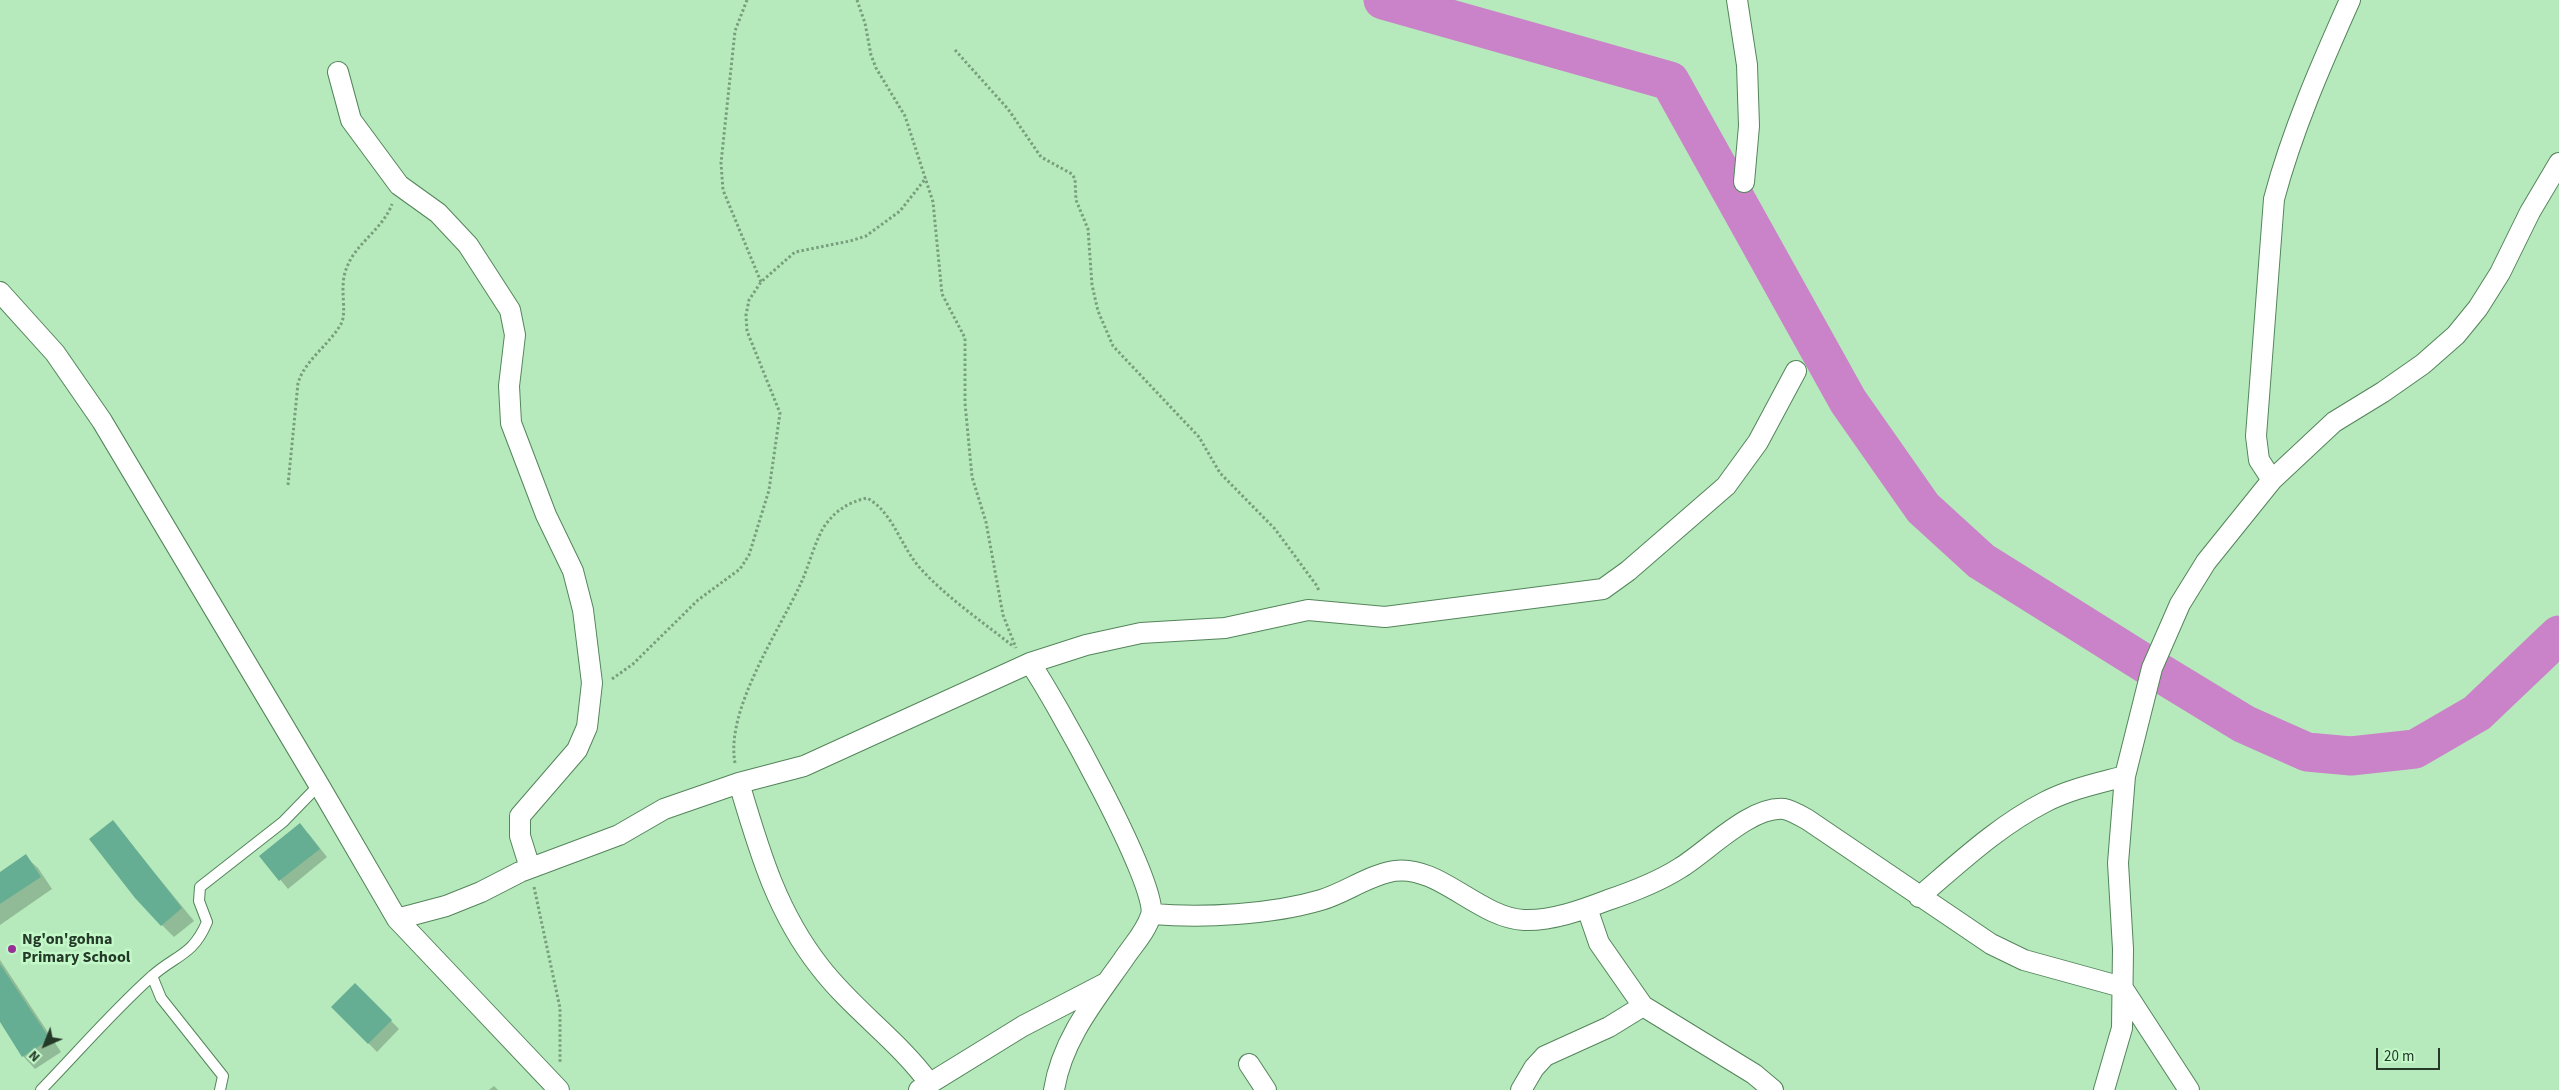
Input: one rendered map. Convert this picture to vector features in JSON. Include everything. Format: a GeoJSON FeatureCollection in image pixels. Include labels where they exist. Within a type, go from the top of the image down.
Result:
{"type":"FeatureCollection","features":[{"type":"Feature","properties":{"kind":"street"},"geometry":{"type":"LineString","coordinates":[[1737,0],[1747,65],[1749,126],[1744,182]]}},
{"type":"Feature","properties":{"kind":"street"},"geometry":{"type":"LineString","coordinates":[[2272,480],[2258,460],[2256,436],[2274,200],[2283,166],[2305,107],[2350,0]]}},
{"type":"Feature","properties":{"kind":"street"},"geometry":{"type":"LineString","coordinates":[[338,72],[350,120],[399,185],[438,212],[468,246],[510,310],[515,335],[508,386],[511,423],[546,515],[573,571],[583,610],[592,683],[587,727],[577,750],[520,816],[520,836],[530,868]]}},
{"type":"Feature","properties":{"kind":"street"},"geometry":{"type":"LineString","coordinates":[[2104,1090],[2122,1028],[2123,949],[2118,863],[2125,776],[2152,668],[2180,604],[2206,562],[2272,480],[2334,422],[2383,392],[2423,364],[2456,335],[2478,308],[2500,273],[2530,212],[2559,163]]}},
{"type":"Feature","properties":{"kind":"street"},"geometry":{"type":"LineString","coordinates":[[0,292],[55,352],[102,421],[319,784],[397,919],[558,1089]]}},
{"type":"Feature","properties":{"kind":"street"},"geometry":{"type":"LineString","coordinates":[[397,919],[446,906],[530,868],[619,835],[664,808],[738,783],[804,766],[1030,663],[1086,645],[1141,633],[1225,628],[1308,610],[1385,617],[1603,589],[1628,571],[1726,486],[1758,442],[1796,371]]}},
{"type":"Feature","properties":{"kind":"street"},"geometry":{"type":"LineString","coordinates":[[1030,663],[1106,798],[1133,851],[1145,880],[1152,914],[1140,935],[1086,1012],[1060,1062],[1054,1090]]}},
{"type":"Feature","properties":{"kind":"street"},"geometry":{"type":"LineString","coordinates":[[1919,897],[1981,843],[2045,802],[2068,792],[2125,776]]}},
{"type":"Feature","properties":{"kind":"street"},"geometry":{"type":"LineString","coordinates":[[738,783],[770,884],[799,934],[820,967],[916,1065],[924,1087],[1023,1026],[1108,982]]}},
{"type":"Feature","properties":{"kind":"street"},"geometry":{"type":"LineString","coordinates":[[1152,914],[1190,915],[1273,909],[1320,900],[1394,871],[1413,871],[1429,877],[1476,903],[1522,920],[1542,918],[1587,908],[1662,879],[1760,813],[1784,809],[1808,820],[1991,944],[2024,960],[2122,987],[2190,1090]]}},
{"type":"Feature","properties":{"kind":"street"},"geometry":{"type":"LineString","coordinates":[[1587,908],[1599,943],[1643,1006],[1754,1074],[1773,1090]]}},
{"type":"Feature","properties":{"kind":"street"},"geometry":{"type":"LineString","coordinates":[[1521,1090],[1534,1068],[1545,1056],[1609,1027],[1643,1006]]}},
{"type":"Feature","properties":{"kind":"street"},"geometry":{"type":"LineString","coordinates":[[1249,1064],[1266,1090]]}},
{"type":"Feature","properties":{"kind":"lane"},"geometry":{"type":"LineString","coordinates":[[41,1090],[152,976],[184,955],[202,935],[208,922],[199,901],[200,887],[283,822],[319,784]]}},
{"type":"Feature","properties":{"kind":"lane"},"geometry":{"type":"LineString","coordinates":[[152,976],[161,998],[223,1076],[220,1090]]}},
{"type":"Feature","properties":{"kind":"path"},"geometry":{"type":"LineString","coordinates":[[747,0],[736,31],[721,163],[724,190],[760,282]]}},
{"type":"Feature","properties":{"kind":"path"},"geometry":{"type":"LineString","coordinates":[[738,783],[732,748],[737,717],[766,651],[812,558],[826,524],[845,505],[867,498],[876,503],[886,514],[920,568],[1016,649],[1003,615],[986,522],[972,477],[966,402],[965,338],[942,294],[933,202],[905,116],[876,68],[857,0]]}},
{"type":"Feature","properties":{"kind":"path"},"geometry":{"type":"LineString","coordinates":[[955,50],[1008,109],[1041,157],[1072,174],[1075,179],[1074,194],[1088,229],[1092,285],[1096,302],[1113,346],[1199,437],[1220,473],[1275,529],[1317,586],[1318,596],[1308,610]]}},
{"type":"Feature","properties":{"kind":"path"},"geometry":{"type":"LineString","coordinates":[[592,683],[613,679],[633,664],[698,600],[740,569],[749,555],[769,490],[780,413],[747,331],[746,315],[749,300],[760,282],[795,252],[866,236],[900,211],[926,178]]}},
{"type":"Feature","properties":{"kind":"path"},"geometry":{"type":"LineString","coordinates":[[288,485],[296,423],[298,383],[302,372],[334,334],[343,320],[342,280],[348,264],[358,247],[390,208],[399,185]]}},
{"type":"Feature","properties":{"kind":"path"},"geometry":{"type":"LineString","coordinates":[[530,868],[560,1008],[561,1059],[558,1089]]}},
{"type":"Feature","properties":{"kind":"building"},"geometry":{"type":"Polygon","coordinates":[[[113,820],[182,908],[161,926],[135,898],[89,839],[113,820]]]}},
{"type":"Feature","properties":{"kind":"building"},"geometry":{"type":"Polygon","coordinates":[[[300,823],[320,849],[279,881],[259,856],[300,823]]]}},
{"type":"Feature","properties":{"kind":"building"},"geometry":{"type":"Polygon","coordinates":[[[26,854],[41,877],[0,904],[0,872],[26,854]]]}},
{"type":"Feature","properties":{"kind":"building"},"geometry":{"type":"Polygon","coordinates":[[[0,964],[50,1039],[22,1057],[0,1022],[0,964]]]}},
{"type":"Feature","properties":{"kind":"building"},"geometry":{"type":"Polygon","coordinates":[[[355,983],[392,1020],[368,1044],[331,1007],[355,983]]]}},
{"type":"Feature","properties":{"kind":"waterway"},"geometry":{"type":"LineString","coordinates":[[1383,0],[1670,81],[1848,401],[1923,508],[1981,561],[2244,724],[2307,752],[2351,756],[2415,749],[2477,713],[2559,635]]}},
{"type":"Feature","properties":{"kind":"place","name":"Ng'on'gohna Primary School"},"geometry":{"type":"Point","coordinates":[12,949]}}]}
